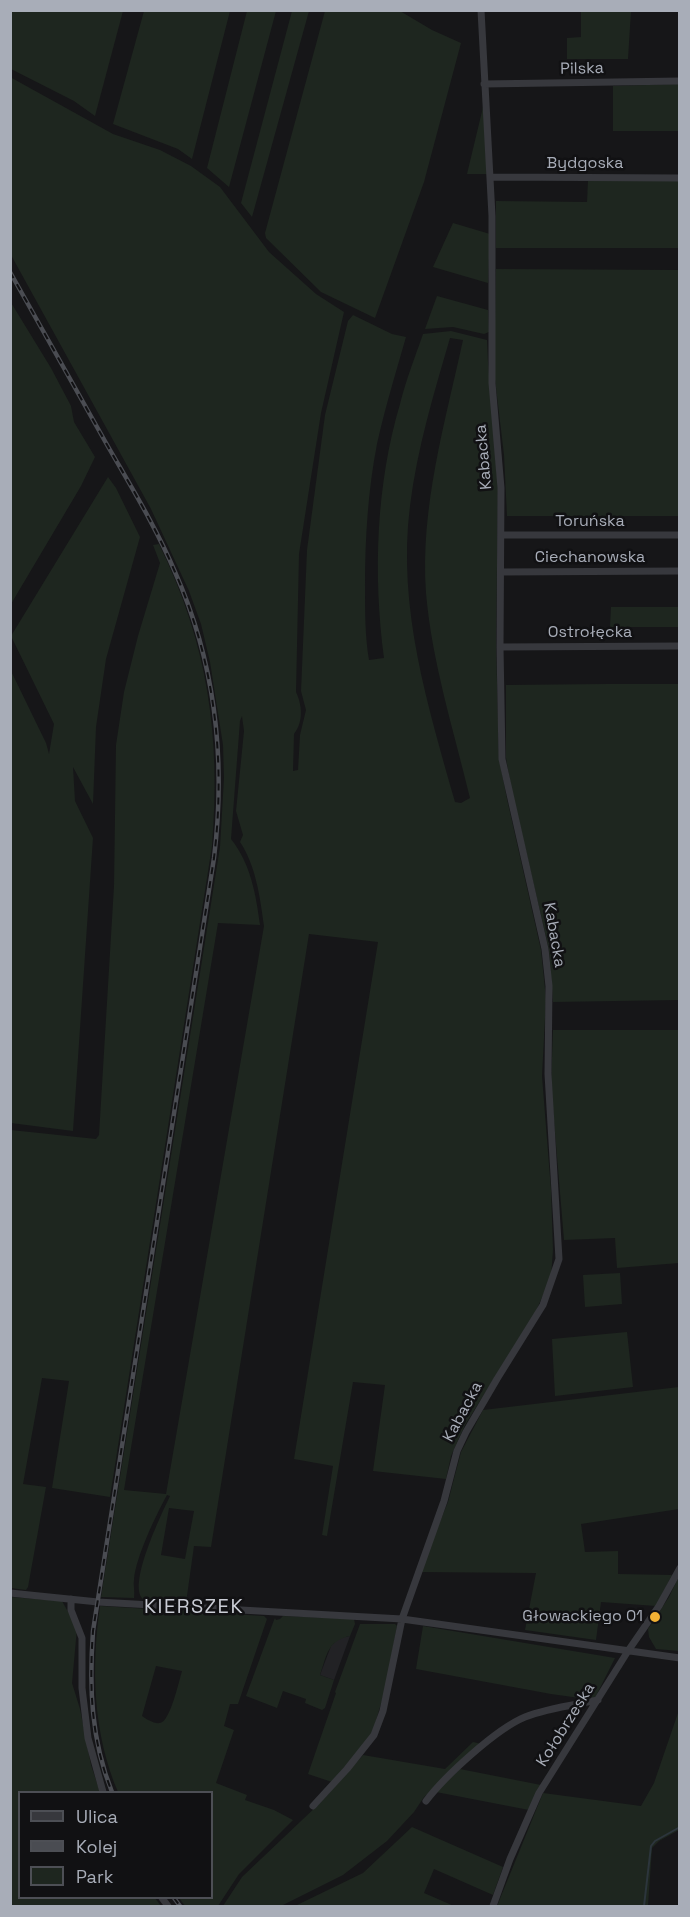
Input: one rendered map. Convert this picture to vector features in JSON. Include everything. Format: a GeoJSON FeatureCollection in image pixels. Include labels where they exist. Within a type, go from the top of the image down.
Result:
{"type":"FeatureCollection","features":[{"type":"Feature","properties":{"kind":"street","name":"Kabacka"},"geometry":{"type":"LineString","coordinates":[[313,1806],[374,1735],[383,1711],[402,1619],[444,1501],[457,1451],[466,1432],[543,1305],[559,1259],[548,1074],[549,986],[545,949],[502,759],[501,488],[492,383],[492,216],[481,10]]}},
{"type":"Feature","properties":{"kind":"street","name":"Pilska"},"geometry":{"type":"LineString","coordinates":[[484,84],[680,81]]}},
{"type":"Feature","properties":{"kind":"street","name":"Bydgoska"},"geometry":{"type":"LineString","coordinates":[[490,177],[680,178]]}},
{"type":"Feature","properties":{"kind":"street","name":"Toruńska"},"geometry":{"type":"LineString","coordinates":[[501,536],[680,535]]}},
{"type":"Feature","properties":{"kind":"street","name":"Ciechanowska"},"geometry":{"type":"LineString","coordinates":[[501,572],[680,571]]}},
{"type":"Feature","properties":{"kind":"street","name":"Ostrołęcka"},"geometry":{"type":"LineString","coordinates":[[500,646],[680,646]]}},
{"type":"Feature","properties":{"kind":"street","name":"Kołobrzeska"},"geometry":{"type":"LineString","coordinates":[[493,1906],[510,1859],[539,1793],[659,1606],[680,1568]]}},
{"type":"Feature","properties":{"kind":"street"},"geometry":{"type":"LineString","coordinates":[[10,1593],[71,1599],[402,1619],[680,1658]]}},
{"type":"Feature","properties":{"kind":"street"},"geometry":{"type":"LineString","coordinates":[[71,1599],[71,1610],[82,1638],[82,1688],[88,1738],[103,1791]]}},
{"type":"Feature","properties":{"kind":"street"},"geometry":{"type":"LineString","coordinates":[[426,1801],[467,1759],[510,1724],[536,1713],[598,1700]]}},
{"type":"Feature","properties":{"kind":"shaded area"},"geometry":{"type":"Polygon","coordinates":[[[350,1636],[334,1680],[320,1675],[331,1646],[339,1638],[350,1636]]]}},
{"type":"Feature","properties":{"kind":"green space"},"geometry":{"type":"Polygon","coordinates":[[[11,10],[123,11],[95,116],[74,101],[11,69],[11,10]]]}},
{"type":"Feature","properties":{"kind":"green space"},"geometry":{"type":"Polygon","coordinates":[[[144,11],[230,11],[192,159],[178,149],[113,124],[144,11]]]}},
{"type":"Feature","properties":{"kind":"green space"},"geometry":{"type":"Polygon","coordinates":[[[247,11],[276,11],[229,187],[207,168],[247,11]]]}},
{"type":"Feature","properties":{"kind":"green space"},"geometry":{"type":"Polygon","coordinates":[[[292,11],[309,11],[252,217],[241,203],[292,11]]]}},
{"type":"Feature","properties":{"kind":"green space"},"geometry":{"type":"Polygon","coordinates":[[[325,11],[400,11],[432,30],[461,43],[424,182],[375,318],[321,292],[266,238],[265,233],[325,11]]]}},
{"type":"Feature","properties":{"kind":"green space"},"geometry":{"type":"Polygon","coordinates":[[[581,11],[631,11],[628,59],[567,59],[567,38],[581,37],[581,11]]]}},
{"type":"Feature","properties":{"kind":"green space"},"geometry":{"type":"Polygon","coordinates":[[[10,77],[113,134],[160,150],[191,166],[220,187],[269,252],[316,294],[344,312],[321,413],[299,554],[296,692],[301,713],[294,734],[293,771],[298,770],[300,735],[306,710],[301,691],[307,550],[325,415],[348,321],[353,315],[392,334],[406,337],[377,444],[369,497],[365,586],[369,660],[384,658],[378,594],[378,562],[381,498],[386,466],[402,395],[423,334],[451,331],[487,340],[498,488],[496,644],[499,758],[541,950],[546,999],[542,1076],[551,1190],[553,1250],[551,1277],[536,1311],[465,1425],[451,1456],[446,1479],[373,1471],[385,1385],[353,1382],[327,1536],[322,1535],[333,1466],[294,1459],[378,942],[309,934],[211,1547],[194,1546],[186,1603],[143,1599],[139,1591],[142,1565],[170,1496],[167,1495],[138,1559],[134,1579],[134,1598],[101,1597],[220,847],[224,778],[223,745],[210,662],[201,624],[189,591],[151,509],[11,255],[10,77]],[[450,338],[417,463],[407,544],[411,619],[425,693],[455,802],[461,803],[470,798],[433,645],[426,593],[425,561],[430,497],[463,340],[450,338]],[[242,716],[231,839],[248,869],[260,925],[218,923],[124,1490],[166,1494],[264,926],[254,871],[240,842],[243,835],[236,811],[244,731],[242,716]],[[169,1508],[161,1555],[185,1559],[194,1511],[169,1508]]]}},
{"type":"Feature","properties":{"kind":"green space"},"geometry":{"type":"Polygon","coordinates":[[[679,84],[679,131],[613,131],[613,86],[679,84]]]}},
{"type":"Feature","properties":{"kind":"green space"},"geometry":{"type":"Polygon","coordinates":[[[484,103],[487,174],[467,174],[484,103]]]}},
{"type":"Feature","properties":{"kind":"green space"},"geometry":{"type":"Polygon","coordinates":[[[588,181],[679,181],[679,248],[496,248],[496,201],[587,202],[588,181]]]}},
{"type":"Feature","properties":{"kind":"green space"},"geometry":{"type":"Polygon","coordinates":[[[453,223],[490,234],[488,283],[433,267],[453,223]]]}},
{"type":"Feature","properties":{"kind":"green space"},"geometry":{"type":"Polygon","coordinates":[[[496,269],[679,270],[679,516],[507,516],[504,455],[494,371],[496,269]]]}},
{"type":"Feature","properties":{"kind":"green space"},"geometry":{"type":"Polygon","coordinates":[[[437,296],[488,310],[489,332],[484,334],[453,327],[425,329],[437,296]]]}},
{"type":"Feature","properties":{"kind":"green space"},"geometry":{"type":"Polygon","coordinates":[[[10,301],[51,368],[71,406],[74,422],[95,457],[81,486],[11,604],[10,301]]]}},
{"type":"Feature","properties":{"kind":"green space"},"geometry":{"type":"Polygon","coordinates":[[[108,477],[116,488],[140,537],[106,659],[96,727],[93,804],[73,767],[75,801],[93,838],[73,1131],[11,1123],[11,671],[46,743],[49,754],[54,724],[11,636],[108,477]]]}},
{"type":"Feature","properties":{"kind":"green space"},"geometry":{"type":"Polygon","coordinates":[[[159,544],[176,581],[189,618],[200,654],[207,691],[214,766],[212,846],[110,1497],[52,1488],[69,1381],[42,1378],[23,1484],[46,1487],[28,1587],[26,1590],[11,1588],[11,1130],[96,1139],[99,1135],[114,886],[116,745],[124,692],[160,563],[153,545],[159,544]]]}},
{"type":"Feature","properties":{"kind":"green space"},"geometry":{"type":"Polygon","coordinates":[[[611,607],[679,607],[679,627],[610,627],[611,607]]]}},
{"type":"Feature","properties":{"kind":"green space"},"geometry":{"type":"Polygon","coordinates":[[[679,684],[679,1000],[553,1002],[549,950],[506,758],[506,685],[679,684]]]}},
{"type":"Feature","properties":{"kind":"green space"},"geometry":{"type":"Polygon","coordinates":[[[553,1030],[679,1030],[679,1263],[617,1268],[615,1238],[564,1240],[551,1085],[553,1030]]]}},
{"type":"Feature","properties":{"kind":"green space"},"geometry":{"type":"Polygon","coordinates":[[[620,1273],[622,1304],[585,1307],[583,1275],[620,1273]]]}},
{"type":"Feature","properties":{"kind":"green space"},"geometry":{"type":"Polygon","coordinates":[[[627,1332],[633,1387],[555,1396],[552,1339],[627,1332]]]}},
{"type":"Feature","properties":{"kind":"green space"},"geometry":{"type":"Polygon","coordinates":[[[679,1387],[679,1509],[581,1524],[585,1552],[618,1551],[618,1574],[672,1575],[656,1606],[601,1602],[596,1640],[525,1630],[536,1573],[419,1572],[448,1502],[461,1452],[483,1410],[679,1387]]]}},
{"type":"Feature","properties":{"kind":"green space"},"geometry":{"type":"Polygon","coordinates":[[[679,1576],[679,1651],[656,1649],[649,1637],[648,1629],[669,1597],[679,1576]]]}},
{"type":"Feature","properties":{"kind":"green space"},"geometry":{"type":"Polygon","coordinates":[[[10,1597],[62,1601],[77,1628],[72,1683],[80,1709],[91,1765],[100,1791],[18,1791],[18,1899],[156,1899],[161,1906],[11,1906],[10,1597]]]}},
{"type":"Feature","properties":{"kind":"green space"},"geometry":{"type":"Polygon","coordinates":[[[100,1606],[264,1616],[267,1619],[238,1704],[230,1704],[224,1726],[234,1730],[216,1783],[247,1795],[245,1800],[274,1810],[293,1820],[239,1874],[218,1906],[185,1906],[180,1899],[213,1899],[213,1791],[118,1791],[103,1747],[99,1724],[95,1677],[100,1606]],[[156,1666],[142,1716],[155,1723],[164,1721],[171,1709],[182,1671],[156,1666]]]}},
{"type":"Feature","properties":{"kind":"green space"},"geometry":{"type":"Polygon","coordinates":[[[283,1616],[354,1619],[355,1624],[350,1636],[332,1645],[327,1655],[320,1675],[334,1680],[325,1708],[322,1710],[305,1703],[306,1699],[283,1691],[277,1708],[246,1696],[274,1620],[283,1616]]]}},
{"type":"Feature","properties":{"kind":"green space"},"geometry":{"type":"Polygon","coordinates":[[[360,1624],[395,1624],[397,1626],[386,1687],[371,1737],[332,1782],[308,1774],[360,1624]]]}},
{"type":"Feature","properties":{"kind":"green space"},"geometry":{"type":"Polygon","coordinates":[[[423,1626],[615,1658],[595,1698],[551,1694],[416,1669],[423,1626]]]}},
{"type":"Feature","properties":{"kind":"green space"},"geometry":{"type":"Polygon","coordinates":[[[679,1710],[679,1830],[659,1841],[652,1848],[648,1906],[497,1906],[543,1793],[641,1806],[654,1783],[679,1710]]]}},
{"type":"Feature","properties":{"kind":"green space"},"geometry":{"type":"Polygon","coordinates":[[[473,1742],[482,1744],[424,1797],[414,1812],[387,1841],[343,1875],[281,1906],[223,1906],[242,1877],[321,1802],[363,1755],[445,1769],[473,1742]]]}},
{"type":"Feature","properties":{"kind":"green space"},"geometry":{"type":"Polygon","coordinates":[[[460,1769],[541,1785],[529,1810],[436,1792],[460,1769]]]}},
{"type":"Feature","properties":{"kind":"green space"},"geometry":{"type":"Polygon","coordinates":[[[412,1827],[503,1867],[493,1895],[434,1869],[424,1893],[454,1906],[297,1905],[363,1873],[412,1827]]]}},
{"type":"Feature","properties":{"kind":"waterway"},"geometry":{"type":"LineString","coordinates":[[644,1906],[651,1846],[655,1841],[680,1827]]}},
{"type":"Feature","properties":{"kind":"railway"},"geometry":{"type":"LineString","coordinates":[[10,272],[142,506],[175,572],[200,641],[214,712],[217,748],[219,785],[214,858],[93,1631],[91,1672],[93,1713],[100,1753],[112,1791]]}},
{"type":"Feature","properties":{"kind":"railway"},"geometry":{"type":"LineString","coordinates":[[175,1899],[180,1906]]}},
{"type":"Feature","properties":{"kind":"place","name":"Głowackiego 01"},"geometry":{"type":"Point","coordinates":[655,1617]}},
{"type":"Feature","properties":{"kind":"district","name":"KIERSZEK"},"geometry":{"type":"Point","coordinates":[194,1608]}}]}
